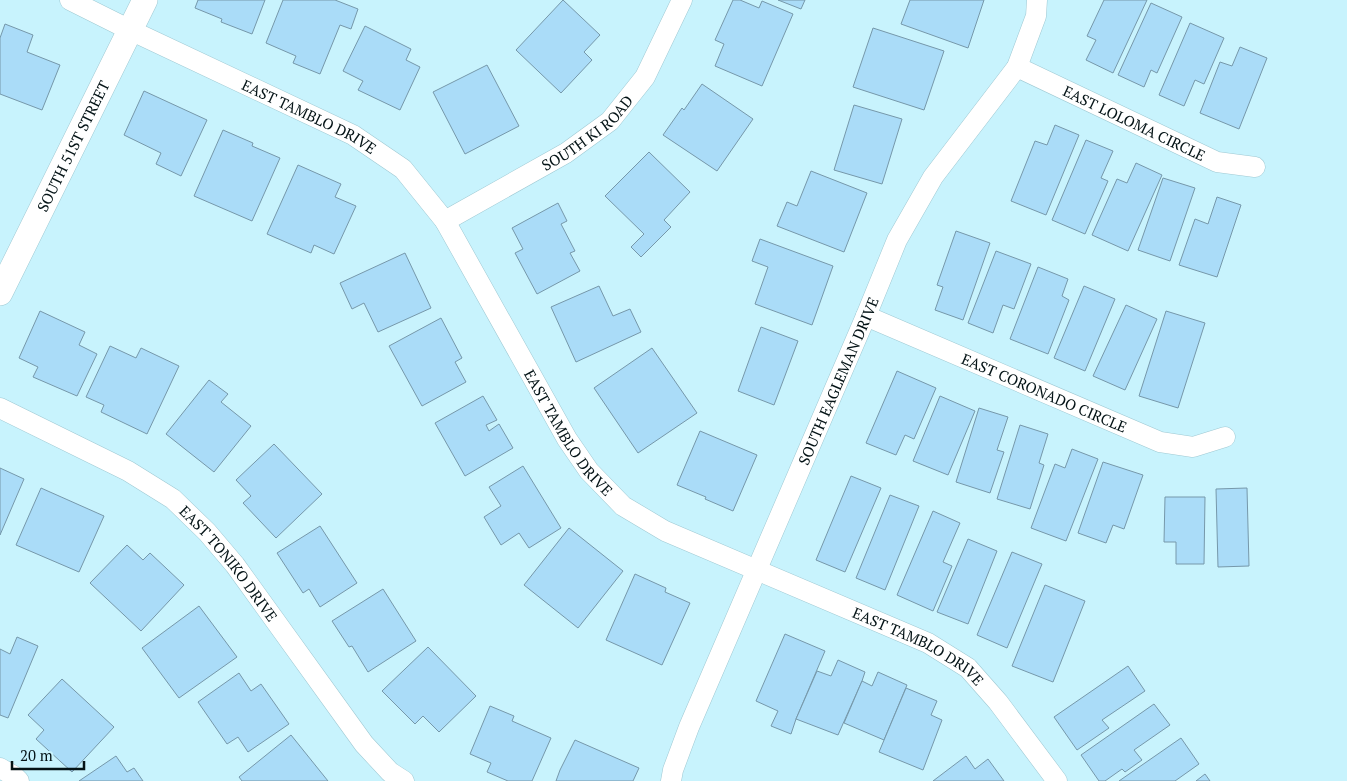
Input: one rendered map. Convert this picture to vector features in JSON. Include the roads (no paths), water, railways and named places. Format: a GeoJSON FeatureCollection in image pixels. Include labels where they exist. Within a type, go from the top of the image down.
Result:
{"type":"FeatureCollection","features":[{"type":"Feature","properties":{"kind":"street","name":"EAST TAMBLO DRIVE"},"geometry":{"type":"LineString","coordinates":[[70,0],[353,135],[403,168],[445,221],[567,439],[589,471],[623,506],[665,531],[928,643],[968,668],[998,702],[1057,781]]}},
{"type":"Feature","properties":{"kind":"street","name":"SOUTH 51ST STREET"},"geometry":{"type":"LineString","coordinates":[[0,293],[145,0]]}},
{"type":"Feature","properties":{"kind":"street","name":"SOUTH KI ROAD"},"geometry":{"type":"LineString","coordinates":[[445,221],[566,153],[610,121],[645,78],[682,0]]}},
{"type":"Feature","properties":{"kind":"street","name":"SOUTH EAGLEMAN DRIVE"},"geometry":{"type":"LineString","coordinates":[[671,781],[673,770],[689,727],[897,240],[933,177],[1017,67],[1036,16],[1038,0]]}},
{"type":"Feature","properties":{"kind":"street","name":"EAST LOLOMA CIRCLE"},"geometry":{"type":"LineString","coordinates":[[1017,67],[1217,162],[1255,166]]}},
{"type":"Feature","properties":{"kind":"street","name":"EAST CORONADO CIRCLE"},"geometry":{"type":"LineString","coordinates":[[866,316],[1160,442],[1194,447],[1225,437]]}},
{"type":"Feature","properties":{"kind":"street","name":"EAST TONIKO DRIVE"},"geometry":{"type":"LineString","coordinates":[[0,408],[128,471],[173,499],[207,532],[235,565],[364,744],[390,772],[404,781]]}},
{"type":"Feature","properties":{"kind":"street"},"geometry":{"type":"LineString","coordinates":[[0,768],[14,776],[18,781]]}}]}
